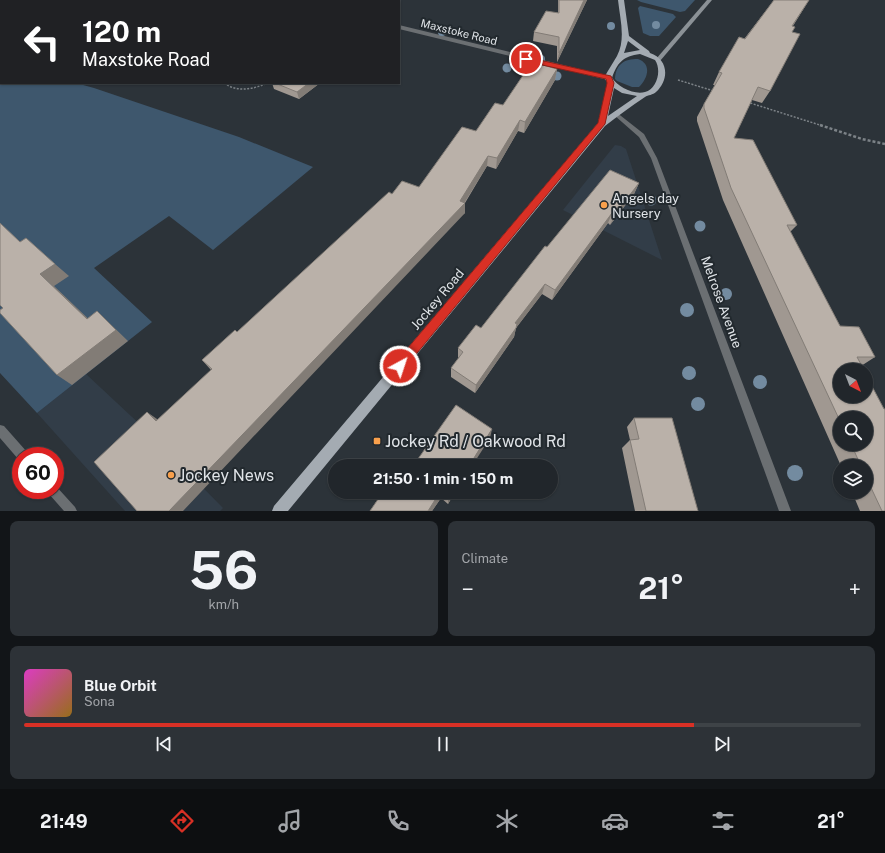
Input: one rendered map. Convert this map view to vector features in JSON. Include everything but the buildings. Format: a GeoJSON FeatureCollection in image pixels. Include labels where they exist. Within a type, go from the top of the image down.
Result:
{"type":"FeatureCollection","features":[{"type":"Feature","properties":{"kind":"main road"},"geometry":{"type":"LineString","coordinates":[[621,0],[626,37],[620,56],[612,66],[610,80],[619,89],[643,94],[650,93],[658,86],[662,68],[658,60],[626,37]]}},
{"type":"Feature","properties":{"kind":"main road"},"geometry":{"type":"LineString","coordinates":[[658,60],[710,0]]}},
{"type":"Feature","properties":{"kind":"main road"},"geometry":{"type":"LineString","coordinates":[[620,56],[628,53],[640,52],[650,54]]}},
{"type":"Feature","properties":{"kind":"main road","name":"Jockey Road"},"geometry":{"type":"LineString","coordinates":[[602,124],[610,80]]}},
{"type":"Feature","properties":{"kind":"main road","name":"Jockey Road"},"geometry":{"type":"LineString","coordinates":[[279,511],[602,124],[643,94]]}},
{"type":"Feature","properties":{"kind":"street","name":"Maxstoke Road"},"geometry":{"type":"LineString","coordinates":[[400,27],[610,80]]}},
{"type":"Feature","properties":{"kind":"street","name":"Melrose Avenue"},"geometry":{"type":"LineString","coordinates":[[616,114],[642,136],[654,158],[786,511]]}},
{"type":"Feature","properties":{"kind":"street"},"geometry":{"type":"LineString","coordinates":[[0,430],[15,447]]}},
{"type":"Feature","properties":{"kind":"street"},"geometry":{"type":"LineString","coordinates":[[61,499],[71,511]]}},
{"type":"Feature","properties":{"kind":"path"},"geometry":{"type":"LineString","coordinates":[[674,78],[719,93]]}},
{"type":"Feature","properties":{"kind":"path"},"geometry":{"type":"LineString","coordinates":[[226,84],[242,90],[265,84]]}},
{"type":"Feature","properties":{"kind":"path"},"geometry":{"type":"LineString","coordinates":[[742,100],[862,139],[885,144]]}},
{"type":"Feature","properties":{"kind":"shaded area"},"geometry":{"type":"Polygon","coordinates":[[[637,0],[695,0],[685,11],[680,12],[637,0]]]}},
{"type":"Feature","properties":{"kind":"shaded area"},"geometry":{"type":"Polygon","coordinates":[[[640,6],[673,14],[676,17],[659,36],[650,36],[643,33],[638,8],[640,6]]]}},
{"type":"Feature","properties":{"kind":"shaded area"},"geometry":{"type":"Polygon","coordinates":[[[638,59],[645,64],[647,68],[645,80],[639,87],[632,87],[615,79],[617,70],[622,63],[629,60],[638,59]]]}},
{"type":"Feature","properties":{"kind":"shaded area"},"geometry":{"type":"Polygon","coordinates":[[[0,84],[80,84],[239,137],[313,167],[213,250],[169,216],[94,268],[152,322],[37,413],[0,373],[0,84]]]}},
{"type":"Feature","properties":{"kind":"shaded area"},"geometry":{"type":"Polygon","coordinates":[[[615,145],[626,149],[662,260],[563,210],[615,145]]]}},
{"type":"Feature","properties":{"kind":"shaded area"},"geometry":{"type":"Polygon","coordinates":[[[86,374],[146,430],[223,508],[220,511],[125,511],[37,413],[86,374]]]}},
{"type":"Feature","properties":{"kind":"place","name":"Angels day Nursery"},"geometry":{"type":"Point","coordinates":[604,205]}},
{"type":"Feature","properties":{"kind":"place","name":"Jockey Rd / Oakwood Rd"},"geometry":{"type":"Point","coordinates":[377,441]}},
{"type":"Feature","properties":{"kind":"place","name":"Jockey News"},"geometry":{"type":"Point","coordinates":[171,475]}},
{"type":"Feature","properties":{"kind":"route"},"geometry":{"type":"LineString","coordinates":[[400,366],[602,124],[611,83],[608,78],[526,59]]}}]}
